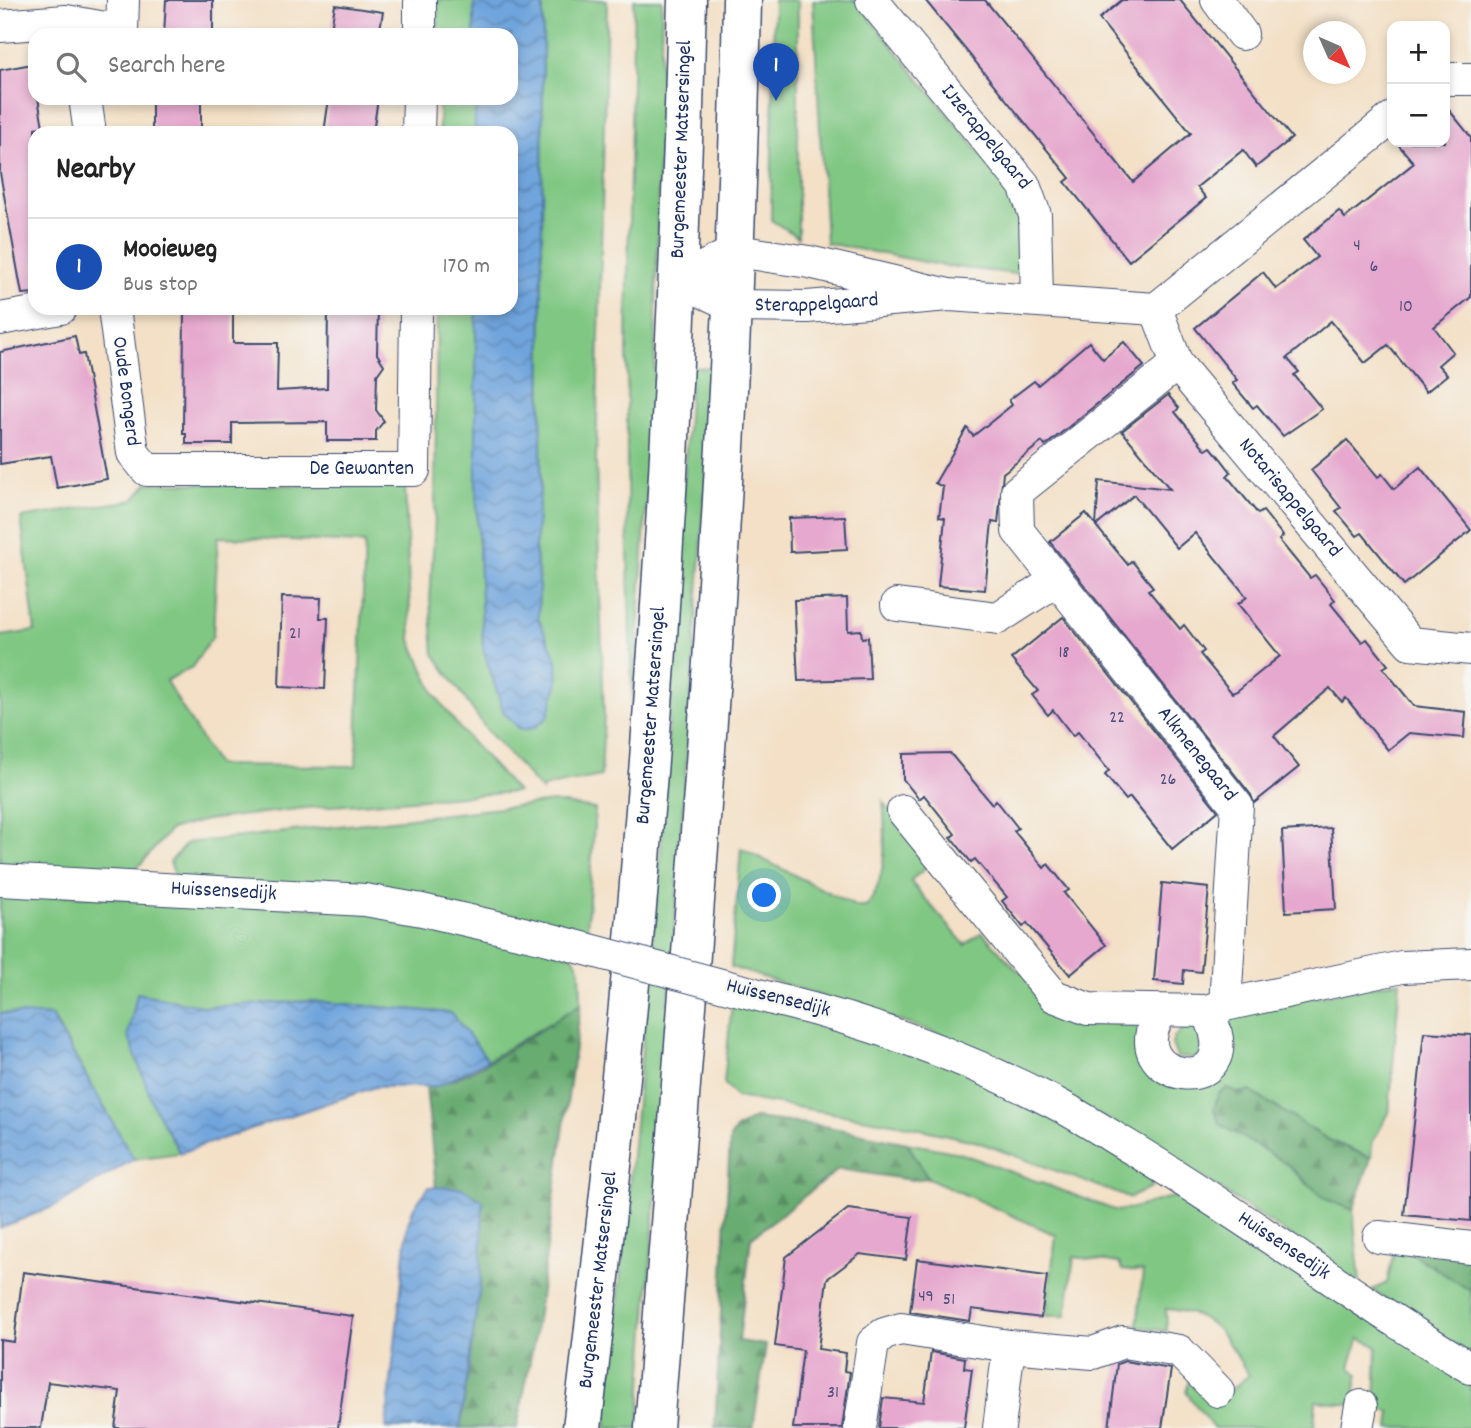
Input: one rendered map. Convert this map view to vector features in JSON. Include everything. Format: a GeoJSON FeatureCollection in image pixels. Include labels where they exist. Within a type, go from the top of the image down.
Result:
{"type":"FeatureCollection","features":[{"type":"Feature","properties":{"kind":"main road","name":"Burgemeester Matsersingel"},"geometry":{"type":"LineString","coordinates":[[582,1428],[633,976],[649,790],[678,280],[687,0]]}},
{"type":"Feature","properties":{"kind":"main road"},"geometry":{"type":"LineString","coordinates":[[654,1428],[714,667],[734,306],[742,0]]}},
{"type":"Feature","properties":{"kind":"street"},"geometry":{"type":"LineString","coordinates":[[122,28],[123,0]]}},
{"type":"Feature","properties":{"kind":"street"},"geometry":{"type":"LineString","coordinates":[[420,0],[420,28]]}},
{"type":"Feature","properties":{"kind":"street","name":"IJzerappelgaard"},"geometry":{"type":"LineString","coordinates":[[872,0],[1024,186],[1035,215],[1037,299]]}},
{"type":"Feature","properties":{"kind":"street"},"geometry":{"type":"LineString","coordinates":[[1216,0],[1242,34]]}},
{"type":"Feature","properties":{"kind":"street"},"geometry":{"type":"LineString","coordinates":[[0,26],[66,19],[108,28]]}},
{"type":"Feature","properties":{"kind":"street"},"geometry":{"type":"LineString","coordinates":[[1450,79],[1471,79]]}},
{"type":"Feature","properties":{"kind":"street"},"geometry":{"type":"LineString","coordinates":[[86,105],[89,126]]}},
{"type":"Feature","properties":{"kind":"street"},"geometry":{"type":"LineString","coordinates":[[418,126],[419,105]]}},
{"type":"Feature","properties":{"kind":"street"},"geometry":{"type":"LineString","coordinates":[[1156,309],[1387,122]]}},
{"type":"Feature","properties":{"kind":"street"},"geometry":{"type":"LineString","coordinates":[[678,280],[736,251]]}},
{"type":"Feature","properties":{"kind":"street","name":"Sterappelgaard"},"geometry":{"type":"LineString","coordinates":[[736,251],[809,262],[949,295]]}},
{"type":"Feature","properties":{"kind":"street","name":"Sterappelgaard"},"geometry":{"type":"LineString","coordinates":[[678,280],[734,306],[807,307],[949,295],[1156,309]]}},
{"type":"Feature","properties":{"kind":"street","name":"Notarisappelgaard"},"geometry":{"type":"LineString","coordinates":[[1156,309],[1177,364],[1410,643],[1464,649]]}},
{"type":"Feature","properties":{"kind":"street"},"geometry":{"type":"LineString","coordinates":[[0,319],[28,314]]}},
{"type":"Feature","properties":{"kind":"street","name":"Oude Bongerd"},"geometry":{"type":"LineString","coordinates":[[115,315],[133,453],[147,470]]}},
{"type":"Feature","properties":{"kind":"street","name":"De Gewanten"},"geometry":{"type":"LineString","coordinates":[[147,470],[414,470],[416,315]]}},
{"type":"Feature","properties":{"kind":"street","name":"Alkmenegaard"},"geometry":{"type":"LineString","coordinates":[[1161,1011],[1151,1036],[1156,1059],[1167,1070],[1196,1075],[1205,1069],[1217,1054],[1216,1008],[1237,806],[1017,531],[1017,492],[1177,364]]}},
{"type":"Feature","properties":{"kind":"street"},"geometry":{"type":"LineString","coordinates":[[897,605],[998,618],[1057,580]]}},
{"type":"Feature","properties":{"kind":"street"},"geometry":{"type":"LineString","coordinates":[[903,811],[1054,996],[1088,1009],[1161,1011],[1216,1008],[1413,965],[1471,964]]}},
{"type":"Feature","properties":{"kind":"street","name":"Huissensedijk"},"geometry":{"type":"LineString","coordinates":[[0,880],[365,900],[545,938],[843,1016],[933,1048],[1047,1098],[1213,1199],[1392,1321],[1471,1368]]}},
{"type":"Feature","properties":{"kind":"street"},"geometry":{"type":"LineString","coordinates":[[1379,1237],[1471,1248]]}},
{"type":"Feature","properties":{"kind":"street"},"geometry":{"type":"LineString","coordinates":[[860,1428],[873,1343],[884,1334],[901,1329],[1009,1346],[1093,1353],[1123,1342],[1179,1351],[1217,1391]]}},
{"type":"Feature","properties":{"kind":"street"},"geometry":{"type":"LineString","coordinates":[[999,1428],[1009,1346]]}},
{"type":"Feature","properties":{"kind":"green space"},"geometry":{"type":"Polygon","coordinates":[[[438,0],[474,0],[474,28],[438,28],[438,0]]]}},
{"type":"Feature","properties":{"kind":"green space"},"geometry":{"type":"Polygon","coordinates":[[[543,0],[607,0],[596,462],[604,717],[601,776],[543,787],[542,791],[486,729],[434,654],[430,600],[435,517],[437,315],[476,315],[476,481],[483,649],[504,713],[521,730],[534,728],[546,637],[538,619],[539,585],[535,547],[541,480],[543,0]]]}},
{"type":"Feature","properties":{"kind":"green space"},"geometry":{"type":"Polygon","coordinates":[[[634,0],[662,0],[655,364],[633,711],[627,444],[634,0]]]}},
{"type":"Feature","properties":{"kind":"green space"},"geometry":{"type":"Polygon","coordinates":[[[774,0],[798,0],[798,237],[771,220],[774,0]]]}},
{"type":"Feature","properties":{"kind":"green space"},"geometry":{"type":"Polygon","coordinates":[[[813,0],[855,0],[1008,188],[1020,210],[1021,267],[1016,274],[945,266],[826,243],[813,0]]]}},
{"type":"Feature","properties":{"kind":"green space"},"geometry":{"type":"Polygon","coordinates":[[[439,105],[475,105],[475,126],[439,126],[439,105]]]}},
{"type":"Feature","properties":{"kind":"green space"},"geometry":{"type":"Polygon","coordinates":[[[691,367],[714,368],[639,1428],[606,1428],[661,851],[691,367]]]}},
{"type":"Feature","properties":{"kind":"green space"},"geometry":{"type":"Polygon","coordinates":[[[148,483],[405,487],[411,640],[434,693],[461,730],[517,792],[306,808],[206,820],[170,830],[141,864],[125,876],[0,870],[0,636],[35,631],[21,518],[133,500],[148,483]],[[218,537],[213,636],[192,667],[166,681],[217,765],[356,766],[365,543],[218,537]]]}},
{"type":"Feature","properties":{"kind":"green space"},"geometry":{"type":"Polygon","coordinates":[[[883,801],[931,863],[910,881],[965,945],[982,932],[1017,970],[1147,1025],[1145,1055],[1225,1069],[1234,1044],[1229,1023],[1239,1011],[1400,981],[1389,1113],[1372,1143],[1371,1158],[1329,1140],[1250,1091],[1237,1093],[1228,1088],[1265,1149],[1287,1164],[1307,1184],[1353,1210],[1360,1283],[1147,1140],[952,1038],[731,967],[741,848],[857,907],[866,907],[882,870],[885,842],[883,801]]]}},
{"type":"Feature","properties":{"kind":"green space"},"geometry":{"type":"Polygon","coordinates":[[[553,802],[595,809],[587,929],[514,915],[176,878],[170,862],[187,843],[553,802]]]}},
{"type":"Feature","properties":{"kind":"green space"},"geometry":{"type":"Polygon","coordinates":[[[0,892],[393,912],[573,955],[580,970],[581,1004],[488,1060],[451,1013],[310,1001],[206,1007],[138,994],[154,1107],[180,1153],[134,1159],[52,1016],[0,1013],[0,892]]]}},
{"type":"Feature","properties":{"kind":"green space"},"geometry":{"type":"Polygon","coordinates":[[[732,1002],[786,1013],[979,1074],[1148,1167],[1152,1187],[1129,1198],[978,1142],[898,1124],[736,1097],[724,1083],[732,1002]]]}},
{"type":"Feature","properties":{"kind":"green space"},"geometry":{"type":"Polygon","coordinates":[[[581,1004],[534,1341],[517,1428],[460,1428],[481,1277],[462,1188],[436,1188],[426,1086],[462,1076],[483,1065],[581,1004]]]}},
{"type":"Feature","properties":{"kind":"green space"},"geometry":{"type":"Polygon","coordinates":[[[1186,1026],[1202,1030],[1200,1059],[1177,1057],[1172,1044],[1174,1037],[1186,1026]]]}},
{"type":"Feature","properties":{"kind":"green space"},"geometry":{"type":"Polygon","coordinates":[[[1228,1088],[1237,1093],[1250,1091],[1329,1140],[1371,1158],[1353,1210],[1325,1199],[1287,1164],[1220,1124],[1214,1110],[1218,1094],[1228,1088]]]}},
{"type":"Feature","properties":{"kind":"green space"},"geometry":{"type":"Polygon","coordinates":[[[754,1118],[824,1126],[907,1143],[928,1178],[911,1180],[839,1169],[751,1238],[739,1341],[766,1345],[753,1428],[715,1428],[730,1138],[736,1129],[754,1118]]]}},
{"type":"Feature","properties":{"kind":"green space"},"geometry":{"type":"Polygon","coordinates":[[[907,1143],[960,1153],[1117,1211],[1190,1196],[1471,1382],[1471,1428],[1389,1428],[1391,1412],[1375,1408],[1377,1346],[1359,1338],[1350,1367],[1358,1374],[1352,1405],[1316,1401],[1314,1428],[1213,1428],[1186,1392],[1190,1374],[1215,1403],[1249,1375],[1217,1329],[1197,1316],[1166,1309],[1167,1331],[1137,1327],[1143,1272],[1122,1270],[1119,1263],[1074,1257],[1066,1316],[1046,1316],[1056,1235],[928,1178],[907,1143]]]}},
{"type":"Feature","properties":{"kind":"green space"},"geometry":{"type":"Polygon","coordinates":[[[1400,1246],[1471,1291],[1471,1356],[1372,1290],[1387,1283],[1394,1251],[1400,1246]]]}},
{"type":"Feature","properties":{"kind":"green space"},"geometry":{"type":"Polygon","coordinates":[[[1400,1246],[1471,1255],[1471,1291],[1400,1246]]]}},
{"type":"Feature","properties":{"kind":"water"},"geometry":{"type":"Polygon","coordinates":[[[474,0],[543,0],[541,480],[535,547],[539,585],[538,618],[557,660],[558,681],[548,717],[534,728],[521,730],[504,713],[483,649],[476,481],[476,315],[518,315],[518,126],[475,126],[475,105],[518,105],[518,28],[474,28],[474,0]]]}},
{"type":"Feature","properties":{"kind":"water"},"geometry":{"type":"Polygon","coordinates":[[[137,993],[206,1007],[310,1001],[451,1013],[488,1060],[438,1086],[375,1087],[180,1153],[154,1107],[128,1035],[137,993]]]}},
{"type":"Feature","properties":{"kind":"water"},"geometry":{"type":"Polygon","coordinates":[[[0,1013],[51,1016],[134,1159],[55,1206],[0,1228],[0,1013]]]}},
{"type":"Feature","properties":{"kind":"water"},"geometry":{"type":"Polygon","coordinates":[[[429,1187],[462,1188],[483,1201],[481,1277],[460,1428],[386,1428],[408,1223],[414,1207],[429,1187]]]}},
{"type":"Feature","properties":{"kind":"building"},"geometry":{"type":"Polygon","coordinates":[[[166,0],[213,0],[213,28],[164,28],[166,0]]]}},
{"type":"Feature","properties":{"kind":"building"},"geometry":{"type":"Polygon","coordinates":[[[925,0],[985,0],[1133,182],[1191,133],[1099,19],[1122,0],[1180,0],[1292,138],[1256,167],[1243,150],[1197,187],[1206,198],[1129,261],[1065,182],[1070,178],[925,0]]]}},
{"type":"Feature","properties":{"kind":"building"},"geometry":{"type":"Polygon","coordinates":[[[335,5],[383,12],[380,28],[331,28],[335,5]]]}},
{"type":"Feature","properties":{"kind":"building"},"geometry":{"type":"Polygon","coordinates":[[[28,65],[28,105],[39,105],[43,126],[28,126],[28,294],[22,294],[0,173],[0,70],[28,65]]]}},
{"type":"Feature","properties":{"kind":"building"},"geometry":{"type":"Polygon","coordinates":[[[152,105],[201,105],[201,126],[152,126],[152,105]]]}},
{"type":"Feature","properties":{"kind":"building"},"geometry":{"type":"Polygon","coordinates":[[[328,105],[377,105],[374,126],[325,126],[328,105]]]}},
{"type":"Feature","properties":{"kind":"building"},"geometry":{"type":"Polygon","coordinates":[[[1450,111],[1471,137],[1471,297],[1434,327],[1453,352],[1438,365],[1447,375],[1426,392],[1388,345],[1365,363],[1331,321],[1287,358],[1299,372],[1294,375],[1322,409],[1283,436],[1257,405],[1253,408],[1232,383],[1237,380],[1195,328],[1263,272],[1276,289],[1317,257],[1303,240],[1339,211],[1345,218],[1414,163],[1400,147],[1450,147],[1450,111]]]}},
{"type":"Feature","properties":{"kind":"building"},"geometry":{"type":"Polygon","coordinates":[[[184,315],[233,315],[233,343],[278,343],[277,391],[327,388],[328,315],[378,315],[377,354],[384,365],[377,375],[376,410],[384,421],[376,431],[376,441],[327,441],[327,422],[232,423],[232,444],[186,444],[186,434],[183,434],[184,315]]]}},
{"type":"Feature","properties":{"kind":"building"},"geometry":{"type":"Polygon","coordinates":[[[75,336],[79,355],[84,354],[107,479],[57,488],[51,456],[0,464],[0,352],[75,336]]]}},
{"type":"Feature","properties":{"kind":"building"},"geometry":{"type":"Polygon","coordinates":[[[1089,342],[1103,359],[1124,342],[1144,366],[1045,446],[1042,442],[1003,473],[998,523],[992,522],[985,590],[938,586],[945,518],[939,517],[943,487],[935,483],[967,428],[973,436],[1012,405],[1009,400],[1034,381],[1038,385],[1089,342]]]}},
{"type":"Feature","properties":{"kind":"building"},"geometry":{"type":"Polygon","coordinates":[[[1168,395],[1179,408],[1175,412],[1206,450],[1211,447],[1221,459],[1231,472],[1227,476],[1258,514],[1263,511],[1283,536],[1279,540],[1310,578],[1315,575],[1335,600],[1331,604],[1362,642],[1367,639],[1388,665],[1383,668],[1414,706],[1466,712],[1464,738],[1409,733],[1388,750],[1346,698],[1342,702],[1330,688],[1274,736],[1299,767],[1254,803],[1251,795],[1050,542],[1086,513],[1096,525],[1099,481],[1170,489],[1122,431],[1168,395]],[[1134,495],[1096,526],[1128,565],[1132,561],[1153,587],[1148,590],[1180,629],[1184,625],[1204,651],[1200,654],[1232,693],[1280,656],[1238,604],[1247,597],[1195,533],[1177,548],[1134,495]]]}},
{"type":"Feature","properties":{"kind":"building"},"geometry":{"type":"Polygon","coordinates":[[[1347,440],[1378,477],[1382,474],[1394,489],[1420,467],[1471,530],[1404,585],[1362,533],[1357,536],[1336,511],[1341,508],[1311,470],[1347,440]]]}},
{"type":"Feature","properties":{"kind":"building"},"geometry":{"type":"Polygon","coordinates":[[[845,516],[847,549],[790,552],[789,518],[845,516]]]}},
{"type":"Feature","properties":{"kind":"building"},"geometry":{"type":"Polygon","coordinates":[[[282,597],[321,598],[320,618],[328,618],[325,689],[279,687],[282,597]]]}},
{"type":"Feature","properties":{"kind":"building"},"geometry":{"type":"Polygon","coordinates":[[[847,598],[848,631],[861,630],[862,638],[868,637],[870,679],[798,681],[794,600],[847,598]]]}},
{"type":"Feature","properties":{"kind":"building"},"geometry":{"type":"Polygon","coordinates":[[[1063,617],[1218,811],[1172,849],[1130,797],[1126,800],[1105,775],[1109,771],[1078,732],[1073,736],[1053,710],[1048,715],[1032,695],[1038,691],[1011,659],[1063,617]]]}},
{"type":"Feature","properties":{"kind":"building"},"geometry":{"type":"Polygon","coordinates":[[[950,753],[992,804],[996,800],[1018,828],[1014,831],[1044,868],[1048,864],[1069,890],[1064,893],[1106,945],[1070,975],[1027,923],[1023,927],[1002,901],[1007,897],[975,859],[971,862],[951,837],[955,834],[924,795],[919,799],[903,779],[903,754],[950,753]]]}},
{"type":"Feature","properties":{"kind":"building"},"geometry":{"type":"Polygon","coordinates":[[[1331,828],[1336,909],[1286,912],[1282,831],[1331,828]]]}},
{"type":"Feature","properties":{"kind":"building"},"geometry":{"type":"Polygon","coordinates":[[[1162,883],[1209,888],[1201,972],[1184,970],[1183,984],[1154,981],[1162,883]]]}},
{"type":"Feature","properties":{"kind":"building"},"geometry":{"type":"Polygon","coordinates":[[[1424,1032],[1471,1035],[1471,1221],[1404,1215],[1424,1032]]]}},
{"type":"Feature","properties":{"kind":"building"},"geometry":{"type":"Polygon","coordinates":[[[848,1209],[912,1217],[906,1260],[860,1254],[827,1279],[818,1349],[846,1353],[844,1371],[850,1372],[842,1428],[793,1428],[803,1350],[775,1346],[786,1257],[848,1209]]]}},
{"type":"Feature","properties":{"kind":"building"},"geometry":{"type":"Polygon","coordinates":[[[917,1259],[1047,1276],[1041,1318],[972,1309],[970,1321],[910,1312],[917,1259]]]}},
{"type":"Feature","properties":{"kind":"building"},"geometry":{"type":"Polygon","coordinates":[[[23,1272],[353,1316],[338,1428],[115,1428],[120,1391],[48,1382],[41,1428],[0,1428],[0,1340],[14,1342],[23,1272]]]}},
{"type":"Feature","properties":{"kind":"building"},"geometry":{"type":"Polygon","coordinates":[[[931,1352],[965,1358],[964,1368],[972,1369],[964,1428],[879,1428],[883,1398],[924,1402],[931,1352]]]}},
{"type":"Feature","properties":{"kind":"building"},"geometry":{"type":"Polygon","coordinates":[[[1125,1361],[1171,1369],[1162,1428],[1109,1428],[1117,1364],[1125,1361]]]}},
{"type":"Feature","properties":{"kind":"place","name":"Mooieweg"},"geometry":{"type":"Point","coordinates":[776,101]}}]}
